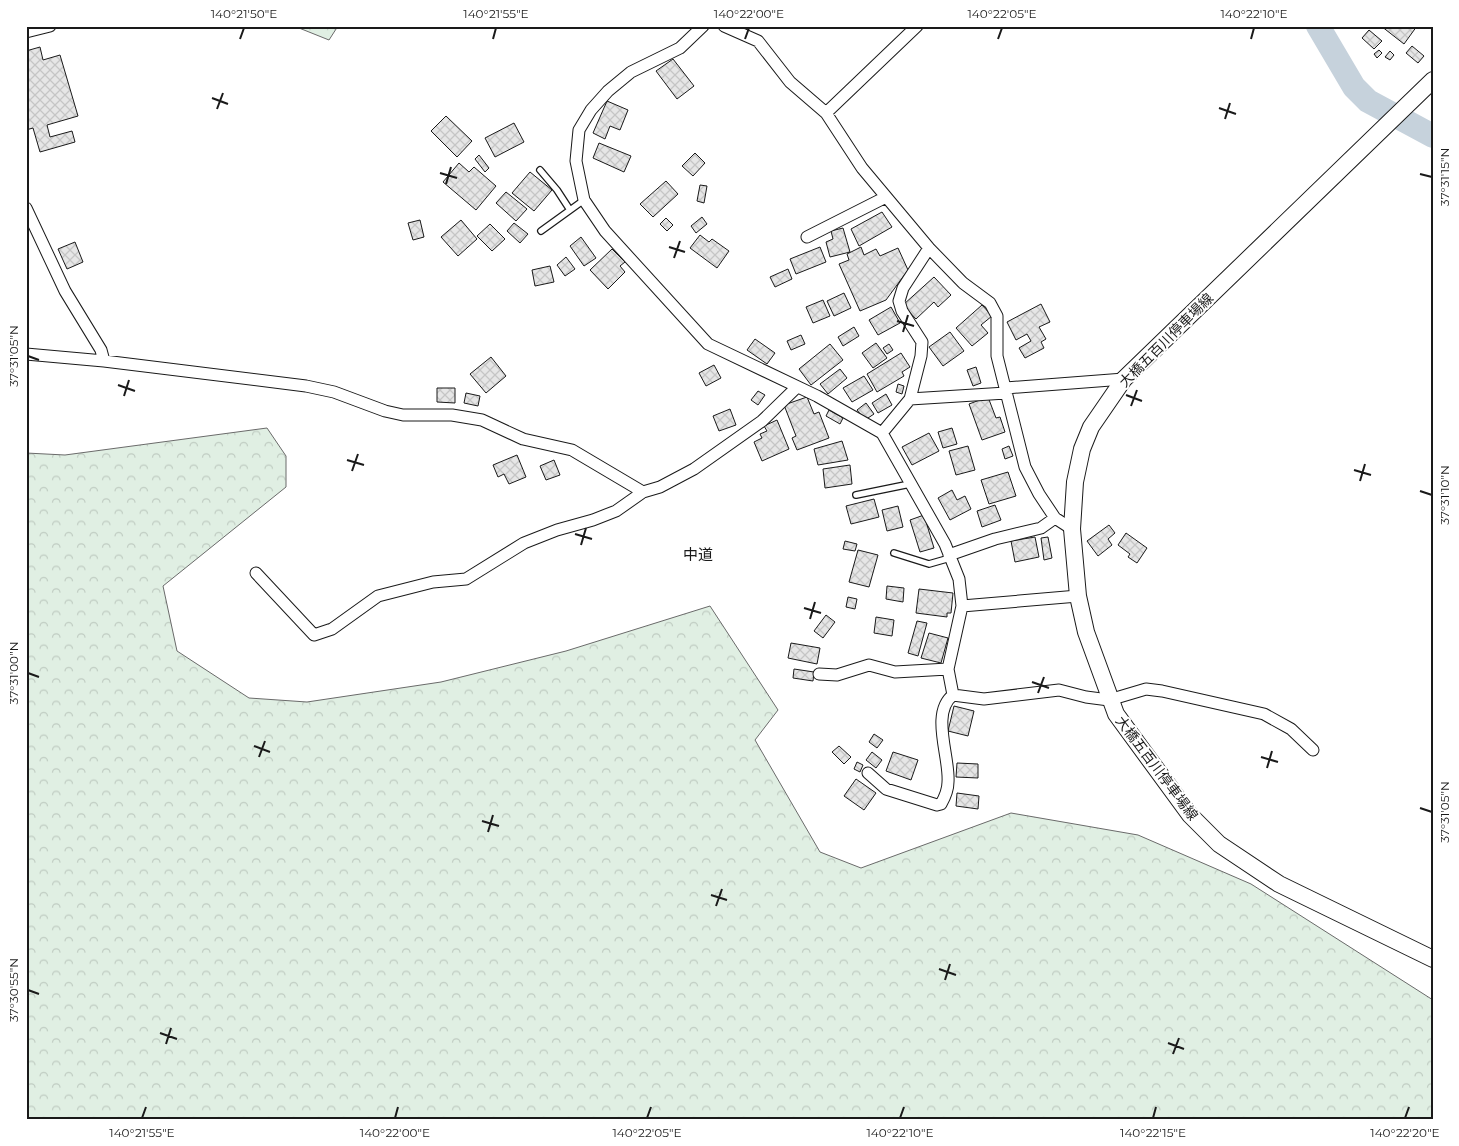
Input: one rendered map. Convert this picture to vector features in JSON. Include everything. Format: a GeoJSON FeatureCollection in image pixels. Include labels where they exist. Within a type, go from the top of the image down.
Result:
{"type":"FeatureCollection","features":[{"type":"Feature","properties":{"kind":"main road","name":"大橋五百川停車場線"},"geometry":{"type":"LineString","coordinates":[[1433,80],[1124,380],[1091,426],[1082,449],[1075,482],[1072,529],[1078,596],[1086,632],[1109,700],[1124,726],[1190,815],[1220,844],[1279,884],[1433,959]]}},
{"type":"Feature","properties":{"kind":"street"},"geometry":{"type":"LineString","coordinates":[[26,32],[50,26]]}},
{"type":"Feature","properties":{"kind":"street"},"geometry":{"type":"LineString","coordinates":[[703,26],[680,48],[631,72],[608,91],[592,110],[579,130],[576,161],[584,200],[605,231],[708,344],[817,396],[882,433],[955,566],[959,579],[962,606],[948,669],[953,695]]}},
{"type":"Feature","properties":{"kind":"street"},"geometry":{"type":"LineString","coordinates":[[724,26],[758,41],[790,82],[826,113],[862,168],[928,248],[963,283],[990,303],[997,316],[997,356],[1025,467],[1039,494],[1055,518],[1072,529]]}},
{"type":"Feature","properties":{"kind":"street"},"geometry":{"type":"LineString","coordinates":[[826,113],[917,26]]}},
{"type":"Feature","properties":{"kind":"street"},"geometry":{"type":"LineString","coordinates":[[807,237],[886,196]]}},
{"type":"Feature","properties":{"kind":"street"},"geometry":{"type":"LineString","coordinates":[[26,208],[65,290],[101,350],[104,361]]}},
{"type":"Feature","properties":{"kind":"street"},"geometry":{"type":"LineString","coordinates":[[882,433],[910,399],[921,356],[922,342],[902,311],[899,301],[902,288],[928,248]]}},
{"type":"Feature","properties":{"kind":"street"},"geometry":{"type":"LineString","coordinates":[[26,354],[104,361],[306,386],[334,392],[385,411],[403,415],[467,416],[488,423],[523,439],[572,450],[643,492]]}},
{"type":"Feature","properties":{"kind":"street"},"geometry":{"type":"LineString","coordinates":[[910,399],[1124,380]]}},
{"type":"Feature","properties":{"kind":"street"},"geometry":{"type":"LineString","coordinates":[[256,573],[314,635],[321,634],[332,629],[378,596],[416,588],[433,582],[466,579],[524,544],[557,530],[616,511],[643,492],[660,488],[694,469],[762,421],[797,387]]}},
{"type":"Feature","properties":{"kind":"street"},"geometry":{"type":"LineString","coordinates":[[949,556],[995,539],[1041,528],[1055,518]]}},
{"type":"Feature","properties":{"kind":"street"},"geometry":{"type":"LineString","coordinates":[[962,606],[1078,596]]}},
{"type":"Feature","properties":{"kind":"street"},"geometry":{"type":"LineString","coordinates":[[819,674],[837,675],[869,665],[895,672],[948,669]]}},
{"type":"Feature","properties":{"kind":"street"},"geometry":{"type":"LineString","coordinates":[[953,695],[984,698],[1059,690],[1086,697],[1109,700],[1146,689],[1253,711],[1274,719],[1291,729],[1313,750]]}},
{"type":"Feature","properties":{"kind":"street"},"geometry":{"type":"LineString","coordinates":[[868,773],[886,789],[937,805],[941,804],[948,782],[942,734],[943,712],[945,704],[953,695]]}},
{"type":"Feature","properties":{"kind":"lane"},"geometry":{"type":"LineString","coordinates":[[540,170],[557,190],[570,210]]}},
{"type":"Feature","properties":{"kind":"lane"},"geometry":{"type":"LineString","coordinates":[[541,231],[584,200]]}},
{"type":"Feature","properties":{"kind":"lane"},"geometry":{"type":"LineString","coordinates":[[856,495],[910,484]]}},
{"type":"Feature","properties":{"kind":"lane"},"geometry":{"type":"LineString","coordinates":[[894,553],[929,564],[949,556]]}},
{"type":"Feature","properties":{"kind":"green space"},"geometry":{"type":"Polygon","coordinates":[[[294,26],[338,26],[329,40],[294,26]]]}},
{"type":"Feature","properties":{"kind":"green space"},"geometry":{"type":"Polygon","coordinates":[[[267,428],[286,456],[286,487],[163,586],[177,651],[249,698],[307,702],[441,682],[566,651],[710,606],[778,710],[755,740],[820,852],[861,868],[1011,813],[1138,835],[1251,884],[1433,1000],[1433,1120],[26,1120],[26,453],[65,455],[267,428]]]}},
{"type":"Feature","properties":{"kind":"building"},"geometry":{"type":"Polygon","coordinates":[[[1381,26],[1417,26],[1404,44],[1381,26]]]}},
{"type":"Feature","properties":{"kind":"building"},"geometry":{"type":"Polygon","coordinates":[[[1369,30],[1382,41],[1374,49],[1362,38],[1369,30]]]}},
{"type":"Feature","properties":{"kind":"building"},"geometry":{"type":"Polygon","coordinates":[[[1412,46],[1424,56],[1418,63],[1406,53],[1412,46]]]}},
{"type":"Feature","properties":{"kind":"building"},"geometry":{"type":"Polygon","coordinates":[[[40,47],[43,60],[60,55],[78,116],[47,125],[50,137],[72,131],[75,142],[40,152],[33,128],[26,130],[26,51],[40,47]]]}},
{"type":"Feature","properties":{"kind":"building"},"geometry":{"type":"Polygon","coordinates":[[[1379,50],[1382,53],[1377,58],[1374,54],[1379,50]]]}},
{"type":"Feature","properties":{"kind":"building"},"geometry":{"type":"Polygon","coordinates":[[[1390,51],[1394,55],[1390,60],[1385,57],[1390,51]]]}},
{"type":"Feature","properties":{"kind":"building"},"geometry":{"type":"Polygon","coordinates":[[[673,59],[694,86],[677,99],[656,71],[673,59]]]}},
{"type":"Feature","properties":{"kind":"building"},"geometry":{"type":"Polygon","coordinates":[[[607,101],[628,110],[620,130],[610,126],[605,139],[593,133],[607,101]]]}},
{"type":"Feature","properties":{"kind":"building"},"geometry":{"type":"Polygon","coordinates":[[[446,116],[472,141],[457,157],[431,131],[446,116]]]}},
{"type":"Feature","properties":{"kind":"building"},"geometry":{"type":"Polygon","coordinates":[[[514,123],[524,142],[495,157],[485,138],[514,123]]]}},
{"type":"Feature","properties":{"kind":"building"},"geometry":{"type":"Polygon","coordinates":[[[599,143],[631,156],[624,172],[593,158],[599,143]]]}},
{"type":"Feature","properties":{"kind":"building"},"geometry":{"type":"Polygon","coordinates":[[[695,153],[705,163],[693,176],[682,166],[695,153]]]}},
{"type":"Feature","properties":{"kind":"building"},"geometry":{"type":"Polygon","coordinates":[[[479,155],[489,168],[485,172],[475,159],[479,155]]]}},
{"type":"Feature","properties":{"kind":"building"},"geometry":{"type":"Polygon","coordinates":[[[459,163],[469,172],[474,167],[496,186],[476,210],[443,182],[459,163]]]}},
{"type":"Feature","properties":{"kind":"building"},"geometry":{"type":"Polygon","coordinates":[[[530,172],[552,190],[534,211],[512,193],[530,172]]]}},
{"type":"Feature","properties":{"kind":"building"},"geometry":{"type":"Polygon","coordinates":[[[666,181],[678,194],[653,217],[640,204],[666,181]]]}},
{"type":"Feature","properties":{"kind":"building"},"geometry":{"type":"Polygon","coordinates":[[[700,185],[707,186],[704,203],[697,201],[700,185]]]}},
{"type":"Feature","properties":{"kind":"building"},"geometry":{"type":"Polygon","coordinates":[[[506,192],[527,209],[516,221],[496,203],[506,192]]]}},
{"type":"Feature","properties":{"kind":"building"},"geometry":{"type":"Polygon","coordinates":[[[882,212],[892,227],[859,246],[851,229],[882,212]]]}},
{"type":"Feature","properties":{"kind":"building"},"geometry":{"type":"Polygon","coordinates":[[[702,217],[707,224],[696,233],[691,226],[702,217]]]}},
{"type":"Feature","properties":{"kind":"building"},"geometry":{"type":"Polygon","coordinates":[[[666,218],[673,225],[667,231],[660,224],[666,218]]]}},
{"type":"Feature","properties":{"kind":"building"},"geometry":{"type":"Polygon","coordinates":[[[420,220],[424,237],[413,240],[408,223],[420,220]]]}},
{"type":"Feature","properties":{"kind":"building"},"geometry":{"type":"Polygon","coordinates":[[[461,220],[477,239],[458,256],[441,237],[461,220]]]}},
{"type":"Feature","properties":{"kind":"building"},"geometry":{"type":"Polygon","coordinates":[[[514,223],[528,234],[520,243],[507,231],[514,223]]]}},
{"type":"Feature","properties":{"kind":"building"},"geometry":{"type":"Polygon","coordinates":[[[490,224],[505,239],[492,251],[477,236],[490,224]]]}},
{"type":"Feature","properties":{"kind":"building"},"geometry":{"type":"Polygon","coordinates":[[[843,228],[850,252],[830,257],[826,242],[833,239],[831,231],[843,228]]]}},
{"type":"Feature","properties":{"kind":"building"},"geometry":{"type":"Polygon","coordinates":[[[700,235],[709,242],[712,239],[729,251],[717,268],[690,248],[700,235]]]}},
{"type":"Feature","properties":{"kind":"building"},"geometry":{"type":"Polygon","coordinates":[[[581,237],[596,258],[584,266],[570,246],[581,237]]]}},
{"type":"Feature","properties":{"kind":"building"},"geometry":{"type":"Polygon","coordinates":[[[75,242],[83,262],[67,269],[58,249],[75,242]]]}},
{"type":"Feature","properties":{"kind":"building"},"geometry":{"type":"Polygon","coordinates":[[[820,247],[826,262],[796,274],[790,259],[820,247]]]}},
{"type":"Feature","properties":{"kind":"building"},"geometry":{"type":"Polygon","coordinates":[[[861,247],[864,255],[876,249],[880,256],[898,248],[908,270],[886,300],[860,311],[839,264],[849,260],[847,254],[861,247]]]}},
{"type":"Feature","properties":{"kind":"building"},"geometry":{"type":"Polygon","coordinates":[[[612,249],[625,262],[620,266],[625,272],[608,289],[590,270],[612,249]]]}},
{"type":"Feature","properties":{"kind":"building"},"geometry":{"type":"Polygon","coordinates":[[[566,257],[575,269],[565,276],[557,265],[566,257]]]}},
{"type":"Feature","properties":{"kind":"building"},"geometry":{"type":"Polygon","coordinates":[[[550,266],[554,282],[535,286],[532,270],[550,266]]]}},
{"type":"Feature","properties":{"kind":"building"},"geometry":{"type":"Polygon","coordinates":[[[788,269],[792,279],[775,287],[770,277],[788,269]]]}},
{"type":"Feature","properties":{"kind":"building"},"geometry":{"type":"Polygon","coordinates":[[[934,277],[951,295],[938,307],[934,302],[916,319],[903,305],[934,277]]]}},
{"type":"Feature","properties":{"kind":"building"},"geometry":{"type":"Polygon","coordinates":[[[844,293],[851,308],[834,316],[827,301],[844,293]]]}},
{"type":"Feature","properties":{"kind":"building"},"geometry":{"type":"Polygon","coordinates":[[[823,300],[830,316],[813,323],[806,307],[823,300]]]}},
{"type":"Feature","properties":{"kind":"building"},"geometry":{"type":"Polygon","coordinates":[[[1041,304],[1050,322],[1039,327],[1046,339],[1041,342],[1044,348],[1025,358],[1019,348],[1031,341],[1027,334],[1016,340],[1007,322],[1041,304]]]}},
{"type":"Feature","properties":{"kind":"building"},"geometry":{"type":"Polygon","coordinates":[[[982,305],[992,316],[981,325],[988,333],[972,346],[956,328],[982,305]]]}},
{"type":"Feature","properties":{"kind":"building"},"geometry":{"type":"Polygon","coordinates":[[[891,307],[900,323],[878,335],[869,320],[891,307]]]}},
{"type":"Feature","properties":{"kind":"building"},"geometry":{"type":"Polygon","coordinates":[[[854,327],[859,336],[843,346],[838,337],[854,327]]]}},
{"type":"Feature","properties":{"kind":"building"},"geometry":{"type":"Polygon","coordinates":[[[950,332],[964,351],[943,366],[929,347],[950,332]]]}},
{"type":"Feature","properties":{"kind":"building"},"geometry":{"type":"Polygon","coordinates":[[[801,335],[805,344],[791,350],[787,341],[801,335]]]}},
{"type":"Feature","properties":{"kind":"building"},"geometry":{"type":"Polygon","coordinates":[[[755,339],[775,353],[767,364],[747,350],[755,339]]]}},
{"type":"Feature","properties":{"kind":"building"},"geometry":{"type":"Polygon","coordinates":[[[876,343],[887,358],[873,368],[862,353],[876,343]]]}},
{"type":"Feature","properties":{"kind":"building"},"geometry":{"type":"Polygon","coordinates":[[[830,344],[843,360],[811,385],[799,369],[830,344]]]}},
{"type":"Feature","properties":{"kind":"building"},"geometry":{"type":"Polygon","coordinates":[[[889,344],[893,350],[887,354],[883,348],[889,344]]]}},
{"type":"Feature","properties":{"kind":"building"},"geometry":{"type":"Polygon","coordinates":[[[901,353],[910,367],[902,372],[904,376],[877,392],[867,374],[901,353]]]}},
{"type":"Feature","properties":{"kind":"building"},"geometry":{"type":"Polygon","coordinates":[[[491,357],[506,376],[486,393],[470,374],[491,357]]]}},
{"type":"Feature","properties":{"kind":"building"},"geometry":{"type":"Polygon","coordinates":[[[714,365],[721,378],[706,386],[699,373],[714,365]]]}},
{"type":"Feature","properties":{"kind":"building"},"geometry":{"type":"Polygon","coordinates":[[[976,367],[981,383],[973,386],[967,370],[976,367]]]}},
{"type":"Feature","properties":{"kind":"building"},"geometry":{"type":"Polygon","coordinates":[[[840,369],[847,378],[828,394],[820,384],[840,369]]]}},
{"type":"Feature","properties":{"kind":"building"},"geometry":{"type":"Polygon","coordinates":[[[864,376],[873,390],[852,402],[843,388],[864,376]]]}},
{"type":"Feature","properties":{"kind":"building"},"geometry":{"type":"Polygon","coordinates":[[[898,384],[904,386],[902,394],[896,392],[898,384]]]}},
{"type":"Feature","properties":{"kind":"building"},"geometry":{"type":"Polygon","coordinates":[[[437,388],[455,388],[455,403],[437,402],[437,388]]]}},
{"type":"Feature","properties":{"kind":"building"},"geometry":{"type":"Polygon","coordinates":[[[758,391],[765,395],[758,405],[751,400],[758,391]]]}},
{"type":"Feature","properties":{"kind":"building"},"geometry":{"type":"Polygon","coordinates":[[[466,393],[480,396],[478,406],[464,403],[466,393]]]}},
{"type":"Feature","properties":{"kind":"building"},"geometry":{"type":"Polygon","coordinates":[[[886,394],[892,405],[878,413],[872,403],[886,394]]]}},
{"type":"Feature","properties":{"kind":"building"},"geometry":{"type":"Polygon","coordinates":[[[807,397],[814,414],[819,412],[829,438],[797,450],[792,438],[796,436],[784,405],[807,397]]]}},
{"type":"Feature","properties":{"kind":"building"},"geometry":{"type":"Polygon","coordinates":[[[988,397],[996,418],[1000,417],[1005,432],[982,440],[969,404],[988,397]]]}},
{"type":"Feature","properties":{"kind":"building"},"geometry":{"type":"Polygon","coordinates":[[[866,403],[874,414],[865,420],[857,410],[866,403]]]}},
{"type":"Feature","properties":{"kind":"building"},"geometry":{"type":"Polygon","coordinates":[[[730,409],[736,425],[719,431],[713,416],[730,409]]]}},
{"type":"Feature","properties":{"kind":"building"},"geometry":{"type":"Polygon","coordinates":[[[829,410],[843,418],[840,424],[826,416],[829,410]]]}},
{"type":"Feature","properties":{"kind":"building"},"geometry":{"type":"Polygon","coordinates":[[[777,420],[789,449],[762,461],[754,442],[762,438],[760,434],[767,431],[764,426],[777,420]]]}},
{"type":"Feature","properties":{"kind":"building"},"geometry":{"type":"Polygon","coordinates":[[[952,428],[957,444],[943,448],[938,432],[952,428]]]}},
{"type":"Feature","properties":{"kind":"building"},"geometry":{"type":"Polygon","coordinates":[[[929,433],[939,451],[912,465],[902,447],[929,433]]]}},
{"type":"Feature","properties":{"kind":"building"},"geometry":{"type":"Polygon","coordinates":[[[842,441],[848,460],[818,465],[814,449],[842,441]]]}},
{"type":"Feature","properties":{"kind":"building"},"geometry":{"type":"Polygon","coordinates":[[[968,446],[975,470],[956,475],[949,451],[968,446]]]}},
{"type":"Feature","properties":{"kind":"building"},"geometry":{"type":"Polygon","coordinates":[[[1009,446],[1013,456],[1005,459],[1002,449],[1009,446]]]}},
{"type":"Feature","properties":{"kind":"building"},"geometry":{"type":"Polygon","coordinates":[[[517,455],[526,477],[509,484],[504,474],[498,477],[493,465],[517,455]]]}},
{"type":"Feature","properties":{"kind":"building"},"geometry":{"type":"Polygon","coordinates":[[[554,460],[560,475],[546,480],[540,466],[554,460]]]}},
{"type":"Feature","properties":{"kind":"building"},"geometry":{"type":"Polygon","coordinates":[[[850,465],[852,484],[825,488],[823,469],[850,465]]]}},
{"type":"Feature","properties":{"kind":"building"},"geometry":{"type":"Polygon","coordinates":[[[1008,472],[1016,496],[989,504],[981,480],[1008,472]]]}},
{"type":"Feature","properties":{"kind":"building"},"geometry":{"type":"Polygon","coordinates":[[[952,490],[957,500],[965,496],[971,509],[950,520],[938,498],[952,490]]]}},
{"type":"Feature","properties":{"kind":"building"},"geometry":{"type":"Polygon","coordinates":[[[874,499],[879,517],[851,524],[846,506],[874,499]]]}},
{"type":"Feature","properties":{"kind":"building"},"geometry":{"type":"Polygon","coordinates":[[[995,505],[1001,520],[982,527],[977,511],[995,505]]]}},
{"type":"Feature","properties":{"kind":"building"},"geometry":{"type":"Polygon","coordinates":[[[898,506],[903,527],[887,531],[882,510],[898,506]]]}},
{"type":"Feature","properties":{"kind":"building"},"geometry":{"type":"Polygon","coordinates":[[[924,515],[934,548],[920,552],[910,520],[924,515]]]}},
{"type":"Feature","properties":{"kind":"building"},"geometry":{"type":"Polygon","coordinates":[[[1109,525],[1115,533],[1108,539],[1112,545],[1098,556],[1087,541],[1109,525]]]}},
{"type":"Feature","properties":{"kind":"building"},"geometry":{"type":"Polygon","coordinates":[[[1126,533],[1147,548],[1137,563],[1128,557],[1130,554],[1118,545],[1126,533]]]}},
{"type":"Feature","properties":{"kind":"building"},"geometry":{"type":"Polygon","coordinates":[[[1035,537],[1039,557],[1015,562],[1011,541],[1035,537]]]}},
{"type":"Feature","properties":{"kind":"building"},"geometry":{"type":"Polygon","coordinates":[[[1048,537],[1052,558],[1044,560],[1041,538],[1048,537]]]}},
{"type":"Feature","properties":{"kind":"building"},"geometry":{"type":"Polygon","coordinates":[[[845,541],[857,544],[855,551],[843,549],[845,541]]]}},
{"type":"Feature","properties":{"kind":"building"},"geometry":{"type":"Polygon","coordinates":[[[858,550],[878,555],[869,587],[849,582],[858,550]]]}},
{"type":"Feature","properties":{"kind":"building"},"geometry":{"type":"Polygon","coordinates":[[[887,586],[904,588],[903,602],[886,599],[887,586]]]}},
{"type":"Feature","properties":{"kind":"building"},"geometry":{"type":"Polygon","coordinates":[[[919,589],[953,593],[951,613],[947,613],[947,617],[916,613],[919,589]]]}},
{"type":"Feature","properties":{"kind":"building"},"geometry":{"type":"Polygon","coordinates":[[[848,597],[857,599],[855,609],[846,607],[848,597]]]}},
{"type":"Feature","properties":{"kind":"building"},"geometry":{"type":"Polygon","coordinates":[[[826,615],[835,622],[823,638],[814,631],[826,615]]]}},
{"type":"Feature","properties":{"kind":"building"},"geometry":{"type":"Polygon","coordinates":[[[876,617],[894,620],[892,636],[874,633],[876,617]]]}},
{"type":"Feature","properties":{"kind":"building"},"geometry":{"type":"Polygon","coordinates":[[[917,621],[927,623],[918,656],[908,653],[917,621]]]}},
{"type":"Feature","properties":{"kind":"building"},"geometry":{"type":"Polygon","coordinates":[[[929,633],[948,638],[941,663],[921,658],[929,633]]]}},
{"type":"Feature","properties":{"kind":"building"},"geometry":{"type":"Polygon","coordinates":[[[791,643],[820,648],[817,664],[788,658],[791,643]]]}},
{"type":"Feature","properties":{"kind":"building"},"geometry":{"type":"Polygon","coordinates":[[[794,669],[814,672],[813,681],[793,678],[794,669]]]}},
{"type":"Feature","properties":{"kind":"building"},"geometry":{"type":"Polygon","coordinates":[[[954,706],[974,711],[968,736],[948,731],[954,706]]]}},
{"type":"Feature","properties":{"kind":"building"},"geometry":{"type":"Polygon","coordinates":[[[874,734],[883,740],[877,748],[869,742],[874,734]]]}},
{"type":"Feature","properties":{"kind":"building"},"geometry":{"type":"Polygon","coordinates":[[[839,746],[851,757],[844,764],[832,752],[839,746]]]}},
{"type":"Feature","properties":{"kind":"building"},"geometry":{"type":"Polygon","coordinates":[[[872,752],[882,760],[876,768],[866,760],[872,752]]]}},
{"type":"Feature","properties":{"kind":"building"},"geometry":{"type":"Polygon","coordinates":[[[893,752],[918,760],[911,780],[886,771],[893,752]]]}},
{"type":"Feature","properties":{"kind":"building"},"geometry":{"type":"Polygon","coordinates":[[[857,762],[863,765],[860,772],[854,769],[857,762]]]}},
{"type":"Feature","properties":{"kind":"building"},"geometry":{"type":"Polygon","coordinates":[[[957,763],[978,764],[978,778],[956,777],[957,763]]]}},
{"type":"Feature","properties":{"kind":"building"},"geometry":{"type":"Polygon","coordinates":[[[856,779],[876,793],[864,810],[844,796],[856,779]]]}},
{"type":"Feature","properties":{"kind":"building"},"geometry":{"type":"Polygon","coordinates":[[[957,793],[979,796],[978,809],[956,806],[957,793]]]}},
{"type":"Feature","properties":{"kind":"waterway"},"geometry":{"type":"LineString","coordinates":[[1318,26],[1354,87],[1368,101],[1433,136]]}},
{"type":"Feature","properties":{"kind":"district","name":"中道"},"geometry":{"type":"Point","coordinates":[698,554]}}]}
